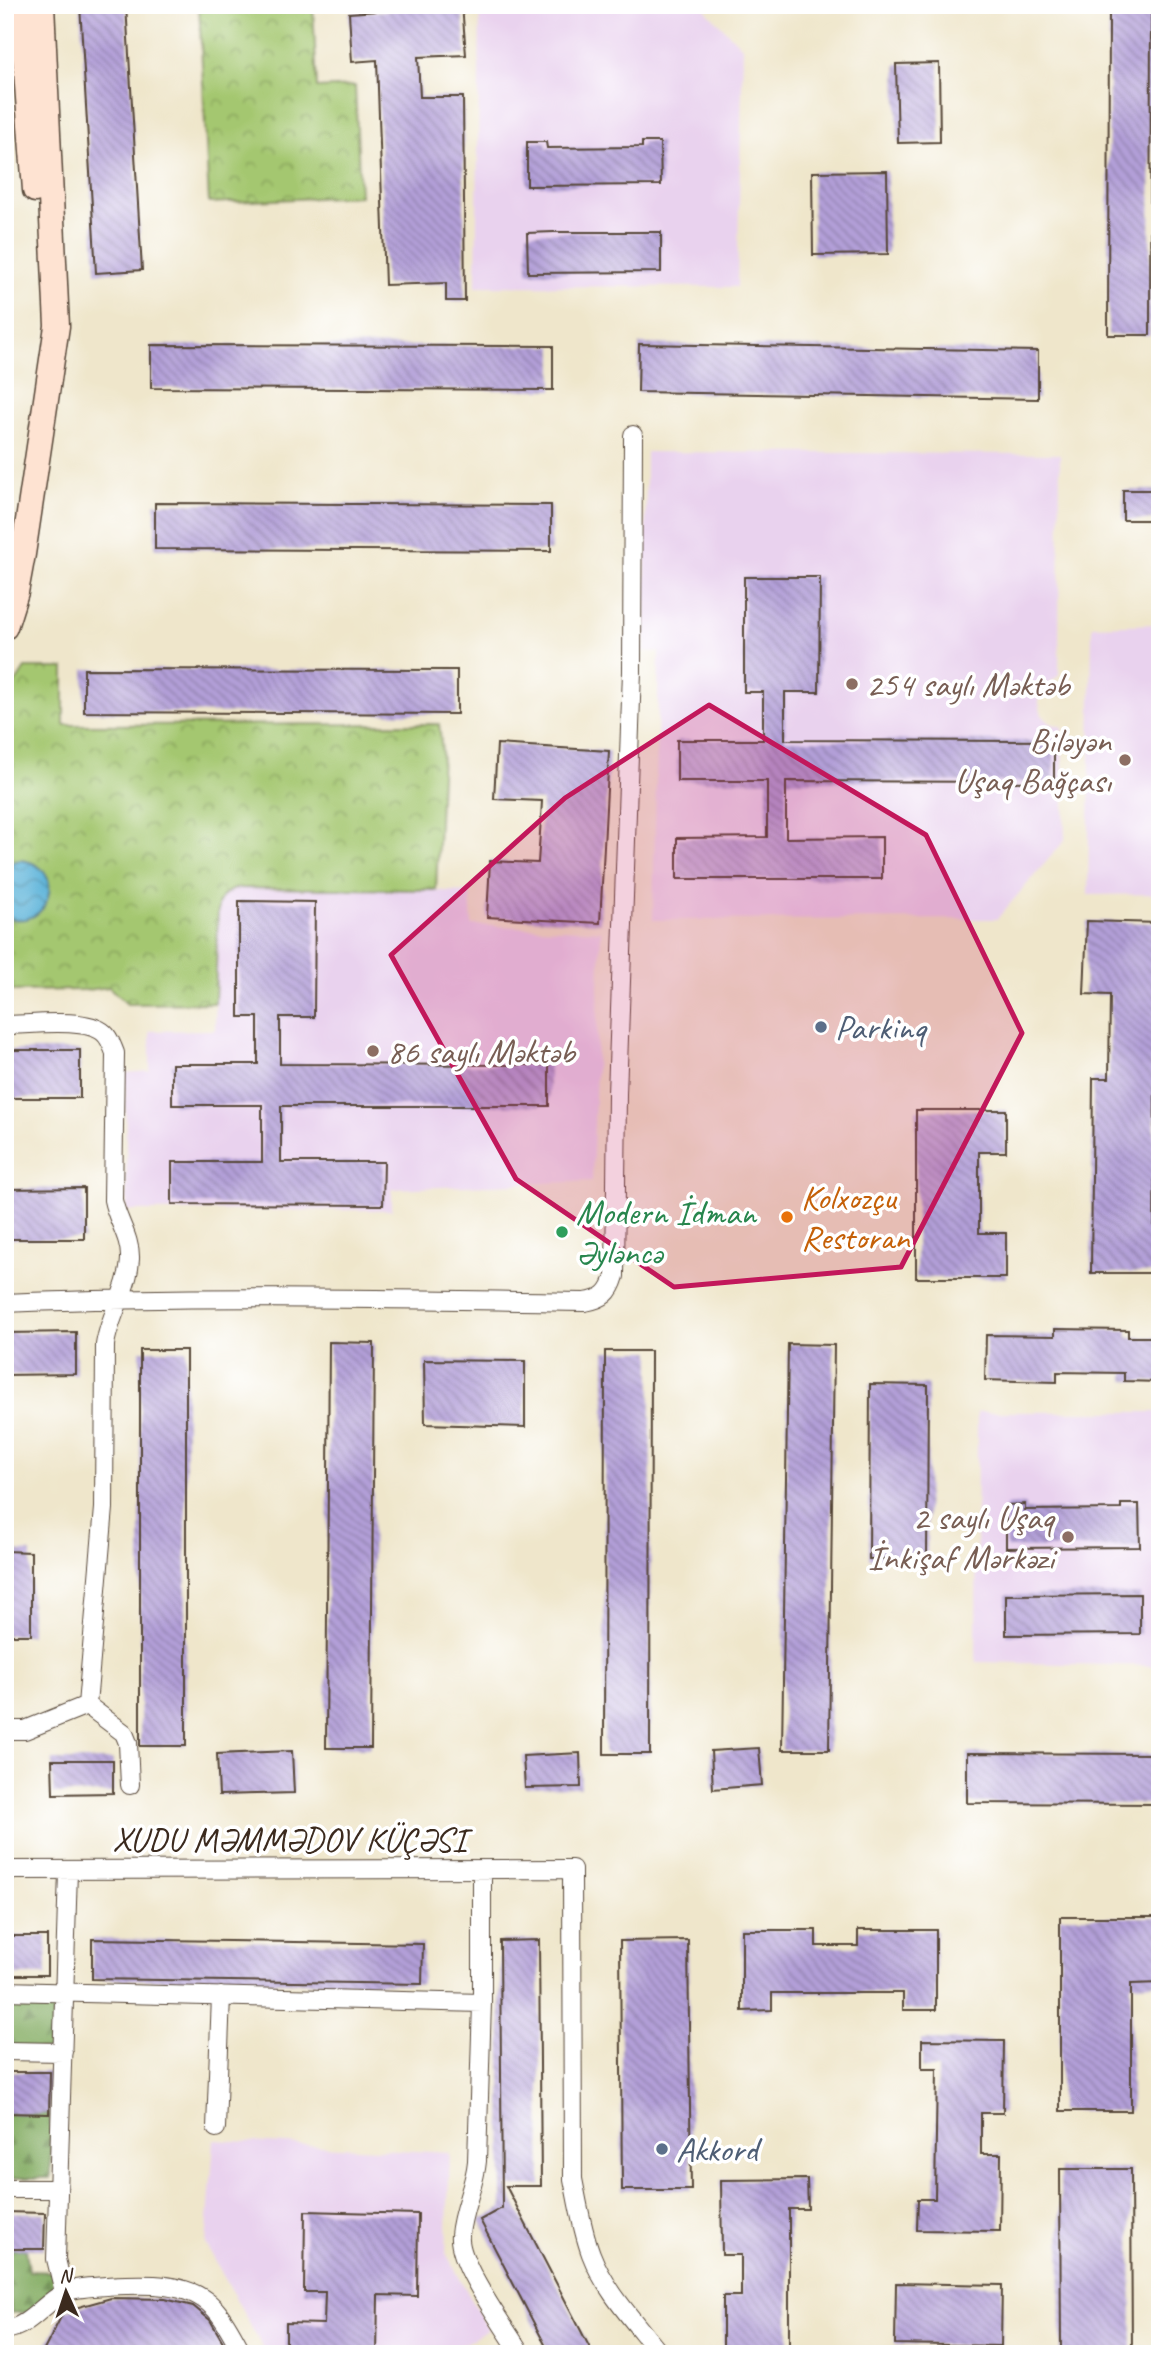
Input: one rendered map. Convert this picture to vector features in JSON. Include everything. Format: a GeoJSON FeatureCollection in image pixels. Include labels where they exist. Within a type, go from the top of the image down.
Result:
{"type":"FeatureCollection","features":[{"type":"Feature","properties":{"kind":"main road"},"geometry":{"type":"LineString","coordinates":[[5,627],[16,592],[26,542],[54,358],[21,5]]}},
{"type":"Feature","properties":{"kind":"main road"},"geometry":{"type":"LineString","coordinates":[[5,576],[50,304],[42,5]]}},
{"type":"Feature","properties":{"kind":"street"},"geometry":{"type":"LineString","coordinates":[[5,1303],[119,1298],[304,1297],[585,1302],[599,1300],[612,1287],[615,1276],[617,1094],[632,670],[633,435]]}},
{"type":"Feature","properties":{"kind":"street"},"geometry":{"type":"LineString","coordinates":[[5,1025],[83,1024],[104,1033],[115,1053],[114,1200],[116,1214],[128,1238],[130,1258],[107,1330],[105,1345],[104,1508],[87,1705]]}},
{"type":"Feature","properties":{"kind":"street"},"geometry":{"type":"LineString","coordinates":[[5,1730],[25,1730],[87,1705]]}},
{"type":"Feature","properties":{"kind":"street"},"geometry":{"type":"LineString","coordinates":[[87,1705],[124,1733],[128,1743],[130,1785]]}},
{"type":"Feature","properties":{"kind":"street","name":"XUDU MƏMMƏDOV KÜÇƏSI"},"geometry":{"type":"LineString","coordinates":[[5,1870],[572,1869],[572,2139],[576,2191],[592,2256],[613,2294],[660,2354]]}},
{"type":"Feature","properties":{"kind":"street"},"geometry":{"type":"LineString","coordinates":[[482,1870],[482,2003],[476,2169],[459,2239],[461,2253],[470,2272],[521,2354]]}},
{"type":"Feature","properties":{"kind":"street"},"geometry":{"type":"LineString","coordinates":[[64,2292],[56,2259],[68,1871]]}},
{"type":"Feature","properties":{"kind":"street"},"geometry":{"type":"LineString","coordinates":[[5,1991],[482,2003]]}},
{"type":"Feature","properties":{"kind":"street"},"geometry":{"type":"LineString","coordinates":[[216,2127],[221,1996]]}},
{"type":"Feature","properties":{"kind":"street"},"geometry":{"type":"LineString","coordinates":[[5,2051],[63,2052]]}},
{"type":"Feature","properties":{"kind":"street"},"geometry":{"type":"LineString","coordinates":[[5,2189],[58,2189]]}},
{"type":"Feature","properties":{"kind":"street"},"geometry":{"type":"LineString","coordinates":[[5,2330],[31,2320],[64,2292],[136,2284],[170,2287],[196,2295],[214,2307],[243,2354]]}},
{"type":"Feature","properties":{"kind":"highlighted area"},"geometry":{"type":"Polygon","coordinates":[[[709,705],[926,835],[1022,1033],[901,1267],[674,1287],[516,1179],[391,955],[565,798],[709,705]]]}},
{"type":"Feature","properties":{"kind":"shaded area"},"geometry":{"type":"Polygon","coordinates":[[[480,5],[701,5],[743,48],[737,287],[476,286],[480,5]]]}},
{"type":"Feature","properties":{"kind":"shaded area","name":"254 saylı Məktəb"},"geometry":{"type":"Polygon","coordinates":[[[646,452],[1060,454],[1059,675],[1039,694],[1039,704],[1042,715],[1050,723],[1062,727],[1065,840],[997,919],[653,920],[659,652],[645,651],[646,452]]]}},
{"type":"Feature","properties":{"kind":"shaded area","name":"Biləyən Uşaq Bağçası"},"geometry":{"type":"Polygon","coordinates":[[[1160,624],[1160,894],[1088,895],[1092,626],[1160,624]]]}},
{"type":"Feature","properties":{"kind":"shaded area","name":"86 saylı Məktəb"},"geometry":{"type":"Polygon","coordinates":[[[235,888],[374,888],[470,892],[472,925],[601,931],[592,1181],[392,1189],[392,1210],[127,1211],[125,1073],[150,1071],[150,1031],[215,1030],[218,905],[225,893],[235,888]]]}},
{"type":"Feature","properties":{"kind":"shaded area","name":"2 saylı Uşaq İnkişaf Mərkəzi"},"geometry":{"type":"Polygon","coordinates":[[[977,1412],[1160,1412],[1160,1666],[976,1662],[977,1412]]]}},
{"type":"Feature","properties":{"kind":"shaded area"},"geometry":{"type":"Polygon","coordinates":[[[214,2140],[450,2153],[446,2253],[488,2330],[446,2354],[266,2354],[206,2244],[214,2140]]]}},
{"type":"Feature","properties":{"kind":"green space"},"geometry":{"type":"Polygon","coordinates":[[[199,5],[313,5],[317,88],[355,86],[360,196],[209,203],[199,5]]]}},
{"type":"Feature","properties":{"kind":"green space"},"geometry":{"type":"Polygon","coordinates":[[[25,668],[64,668],[64,725],[439,724],[442,752],[436,890],[240,888],[229,891],[218,905],[215,1003],[127,1004],[109,987],[87,990],[5,991],[5,699],[25,668]]]}},
{"type":"Feature","properties":{"kind":"green space"},"geometry":{"type":"Polygon","coordinates":[[[5,1995],[55,1995],[52,2050],[5,2049],[5,1995]]]}},
{"type":"Feature","properties":{"kind":"green space"},"geometry":{"type":"Polygon","coordinates":[[[5,2113],[50,2114],[51,2178],[5,2178],[5,2113]]]}},
{"type":"Feature","properties":{"kind":"green space"},"geometry":{"type":"Polygon","coordinates":[[[5,2249],[26,2249],[29,2271],[54,2272],[55,2289],[30,2312],[11,2313],[9,2283],[5,2282],[5,2249]]]}},
{"type":"Feature","properties":{"kind":"water"},"geometry":{"type":"Polygon","coordinates":[[[20,860],[36,865],[45,874],[49,885],[43,908],[33,916],[20,920],[5,916],[5,864],[20,860]]]}},
{"type":"Feature","properties":{"kind":"building"},"geometry":{"type":"Polygon","coordinates":[[[80,5],[126,5],[142,270],[96,273],[80,5]]]}},
{"type":"Feature","properties":{"kind":"building"},"geometry":{"type":"Polygon","coordinates":[[[462,5],[466,55],[418,57],[420,97],[463,97],[465,301],[446,301],[446,283],[385,285],[377,60],[352,62],[349,13],[462,5]]]}},
{"type":"Feature","properties":{"kind":"building"},"geometry":{"type":"Polygon","coordinates":[[[1109,5],[1151,5],[1150,335],[1108,335],[1109,5]]]}},
{"type":"Feature","properties":{"kind":"building"},"geometry":{"type":"Polygon","coordinates":[[[939,63],[940,142],[898,143],[896,64],[939,63]]]}},
{"type":"Feature","properties":{"kind":"building"},"geometry":{"type":"Polygon","coordinates":[[[527,142],[546,142],[547,148],[642,147],[642,142],[660,142],[661,185],[527,186],[527,142]]]}},
{"type":"Feature","properties":{"kind":"building"},"geometry":{"type":"Polygon","coordinates":[[[887,171],[888,254],[813,255],[812,172],[887,171]]]}},
{"type":"Feature","properties":{"kind":"building"},"geometry":{"type":"Polygon","coordinates":[[[661,232],[661,272],[528,273],[527,233],[661,232]]]}},
{"type":"Feature","properties":{"kind":"building"},"geometry":{"type":"Polygon","coordinates":[[[639,344],[1038,351],[1038,399],[638,392],[639,344]]]}},
{"type":"Feature","properties":{"kind":"building"},"geometry":{"type":"Polygon","coordinates":[[[151,345],[553,346],[553,390],[151,388],[151,345]]]}},
{"type":"Feature","properties":{"kind":"building"},"geometry":{"type":"Polygon","coordinates":[[[1123,490],[1160,490],[1160,520],[1123,520],[1123,490]]]}},
{"type":"Feature","properties":{"kind":"building"},"geometry":{"type":"Polygon","coordinates":[[[155,503],[551,505],[551,551],[155,549],[155,503]]]}},
{"type":"Feature","properties":{"kind":"building"},"geometry":{"type":"Polygon","coordinates":[[[744,577],[820,577],[819,692],[785,692],[785,740],[1054,741],[1054,782],[786,781],[786,838],[882,837],[882,879],[677,879],[677,838],[767,837],[767,781],[677,781],[677,740],[763,740],[763,692],[744,692],[744,577]]]}},
{"type":"Feature","properties":{"kind":"building"},"geometry":{"type":"Polygon","coordinates":[[[84,669],[457,670],[457,714],[84,712],[84,669]]]}},
{"type":"Feature","properties":{"kind":"building"},"geometry":{"type":"Polygon","coordinates":[[[497,744],[609,751],[600,923],[487,917],[490,861],[538,863],[542,801],[494,799],[497,744]]]}},
{"type":"Feature","properties":{"kind":"building"},"geometry":{"type":"Polygon","coordinates":[[[239,901],[315,902],[314,1017],[280,1017],[280,1064],[549,1065],[549,1106],[281,1106],[281,1162],[384,1162],[383,1205],[172,1204],[172,1162],[262,1162],[262,1105],[172,1105],[172,1064],[258,1064],[258,1017],[239,1017],[239,901]]]}},
{"type":"Feature","properties":{"kind":"building"},"geometry":{"type":"Polygon","coordinates":[[[1087,921],[1160,923],[1160,1063],[1155,1062],[1154,1273],[1091,1273],[1093,1078],[1109,1078],[1110,995],[1084,994],[1087,921]]]}},
{"type":"Feature","properties":{"kind":"building"},"geometry":{"type":"Polygon","coordinates":[[[5,1050],[80,1050],[80,1098],[5,1098],[5,1050]]]}},
{"type":"Feature","properties":{"kind":"building"},"geometry":{"type":"Polygon","coordinates":[[[916,1110],[1006,1110],[1006,1152],[979,1152],[979,1233],[1006,1233],[1006,1278],[916,1278],[916,1110]]]}},
{"type":"Feature","properties":{"kind":"building"},"geometry":{"type":"Polygon","coordinates":[[[84,1188],[84,1239],[5,1239],[5,1189],[84,1188]]]}},
{"type":"Feature","properties":{"kind":"building"},"geometry":{"type":"Polygon","coordinates":[[[1055,1329],[1128,1330],[1128,1337],[1160,1337],[1160,1382],[1124,1381],[1124,1373],[1057,1372],[1057,1382],[985,1380],[986,1335],[1055,1336],[1055,1329]]]}},
{"type":"Feature","properties":{"kind":"building"},"geometry":{"type":"Polygon","coordinates":[[[76,1332],[76,1374],[5,1375],[5,1333],[76,1332]]]}},
{"type":"Feature","properties":{"kind":"building"},"geometry":{"type":"Polygon","coordinates":[[[329,1342],[374,1343],[371,1748],[326,1748],[329,1342]]]}},
{"type":"Feature","properties":{"kind":"building"},"geometry":{"type":"Polygon","coordinates":[[[788,1344],[834,1345],[829,1750],[782,1750],[788,1344]]]}},
{"type":"Feature","properties":{"kind":"building"},"geometry":{"type":"Polygon","coordinates":[[[140,1350],[186,1350],[186,1746],[140,1746],[140,1350]]]}},
{"type":"Feature","properties":{"kind":"building"},"geometry":{"type":"Polygon","coordinates":[[[605,1351],[651,1351],[650,1754],[604,1754],[605,1351]]]}},
{"type":"Feature","properties":{"kind":"building"},"geometry":{"type":"Polygon","coordinates":[[[424,1360],[525,1361],[525,1427],[425,1424],[424,1360]]]}},
{"type":"Feature","properties":{"kind":"building"},"geometry":{"type":"Polygon","coordinates":[[[870,1384],[928,1385],[927,1559],[869,1559],[870,1384]]]}},
{"type":"Feature","properties":{"kind":"building"},"geometry":{"type":"Polygon","coordinates":[[[1025,1504],[1025,1510],[1121,1509],[1121,1504],[1139,1504],[1140,1547],[1006,1548],[1006,1505],[1025,1504]]]}},
{"type":"Feature","properties":{"kind":"building"},"geometry":{"type":"Polygon","coordinates":[[[5,1551],[31,1552],[31,1635],[5,1635],[5,1551]]]}},
{"type":"Feature","properties":{"kind":"building"},"geometry":{"type":"Polygon","coordinates":[[[1140,1594],[1140,1634],[1006,1635],[1006,1595],[1140,1594]]]}},
{"type":"Feature","properties":{"kind":"building"},"geometry":{"type":"Polygon","coordinates":[[[759,1748],[762,1785],[713,1789],[711,1751],[759,1748]]]}},
{"type":"Feature","properties":{"kind":"building"},"geometry":{"type":"Polygon","coordinates":[[[292,1751],[294,1793],[219,1795],[217,1754],[292,1751]]]}},
{"type":"Feature","properties":{"kind":"building"},"geometry":{"type":"Polygon","coordinates":[[[580,1753],[581,1787],[525,1788],[523,1756],[580,1753]]]}},
{"type":"Feature","properties":{"kind":"building"},"geometry":{"type":"Polygon","coordinates":[[[967,1753],[1160,1754],[1160,1804],[967,1803],[967,1753]]]}},
{"type":"Feature","properties":{"kind":"building"},"geometry":{"type":"Polygon","coordinates":[[[52,1760],[113,1760],[113,1793],[53,1794],[52,1760]]]}},
{"type":"Feature","properties":{"kind":"building"},"geometry":{"type":"Polygon","coordinates":[[[1060,1917],[1160,1917],[1160,1983],[1131,1984],[1131,2111],[1060,2111],[1060,1917]]]}},
{"type":"Feature","properties":{"kind":"building"},"geometry":{"type":"Polygon","coordinates":[[[742,1930],[816,1930],[816,1946],[858,1946],[858,1930],[936,1930],[936,2010],[903,2010],[903,1993],[772,1993],[772,2010],[742,2011],[742,1930]]]}},
{"type":"Feature","properties":{"kind":"building"},"geometry":{"type":"Polygon","coordinates":[[[5,1936],[47,1936],[47,1975],[5,1975],[5,1936]]]}},
{"type":"Feature","properties":{"kind":"building"},"geometry":{"type":"Polygon","coordinates":[[[92,1939],[423,1944],[422,1984],[92,1979],[92,1939]]]}},
{"type":"Feature","properties":{"kind":"building"},"geometry":{"type":"Polygon","coordinates":[[[539,1940],[541,2186],[506,2186],[593,2354],[550,2354],[480,2220],[502,2208],[500,1941],[539,1940]]]}},
{"type":"Feature","properties":{"kind":"building"},"geometry":{"type":"Polygon","coordinates":[[[688,1940],[691,2190],[622,2190],[620,1941],[688,1940]]]}},
{"type":"Feature","properties":{"kind":"building"},"geometry":{"type":"Polygon","coordinates":[[[922,2040],[1004,2041],[1003,2113],[981,2113],[981,2154],[1001,2154],[1000,2231],[917,2230],[918,2199],[935,2199],[937,2069],[922,2069],[922,2040]]]}},
{"type":"Feature","properties":{"kind":"building"},"geometry":{"type":"Polygon","coordinates":[[[5,2072],[50,2072],[49,2114],[5,2113],[5,2072]]]}},
{"type":"Feature","properties":{"kind":"building"},"geometry":{"type":"Polygon","coordinates":[[[1060,2169],[1131,2169],[1132,2354],[1061,2354],[1060,2169]]]}},
{"type":"Feature","properties":{"kind":"building"},"geometry":{"type":"Polygon","coordinates":[[[807,2179],[808,2209],[789,2209],[789,2354],[723,2354],[723,2296],[741,2296],[741,2255],[722,2255],[721,2180],[807,2179]]]}},
{"type":"Feature","properties":{"kind":"building"},"geometry":{"type":"Polygon","coordinates":[[[305,2211],[418,2214],[417,2296],[378,2295],[377,2354],[286,2354],[286,2323],[324,2324],[325,2292],[304,2292],[305,2211]]]}},
{"type":"Feature","properties":{"kind":"building"},"geometry":{"type":"Polygon","coordinates":[[[5,2212],[45,2213],[44,2249],[5,2249],[5,2212]]]}},
{"type":"Feature","properties":{"kind":"building"},"geometry":{"type":"Polygon","coordinates":[[[896,2283],[1002,2285],[1001,2346],[895,2344],[896,2283]]]}},
{"type":"Feature","properties":{"kind":"building"},"geometry":{"type":"Polygon","coordinates":[[[111,2298],[165,2299],[193,2306],[210,2320],[230,2354],[42,2354],[64,2311],[111,2298]]]}},
{"type":"Feature","properties":{"kind":"place","name":"254 saylı Məktəb"},"geometry":{"type":"Point","coordinates":[852,684]}},
{"type":"Feature","properties":{"kind":"place","name":"Biləyən Uşaq Bağçası"},"geometry":{"type":"Point","coordinates":[1125,760]}},
{"type":"Feature","properties":{"kind":"place","name":"Parkinq"},"geometry":{"type":"Point","coordinates":[821,1027]}},
{"type":"Feature","properties":{"kind":"place","name":"86 saylı Məktəb"},"geometry":{"type":"Point","coordinates":[373,1051]}},
{"type":"Feature","properties":{"kind":"place","name":"Kolxozçu Restoran"},"geometry":{"type":"Point","coordinates":[787,1217]}},
{"type":"Feature","properties":{"kind":"place","name":"Modern İdman Əyləncə"},"geometry":{"type":"Point","coordinates":[562,1232]}},
{"type":"Feature","properties":{"kind":"place","name":"2 saylı Uşaq İnkişaf Mərkəzi"},"geometry":{"type":"Point","coordinates":[1068,1537]}},
{"type":"Feature","properties":{"kind":"place","name":"Akkord"},"geometry":{"type":"Point","coordinates":[662,2149]}}]}
